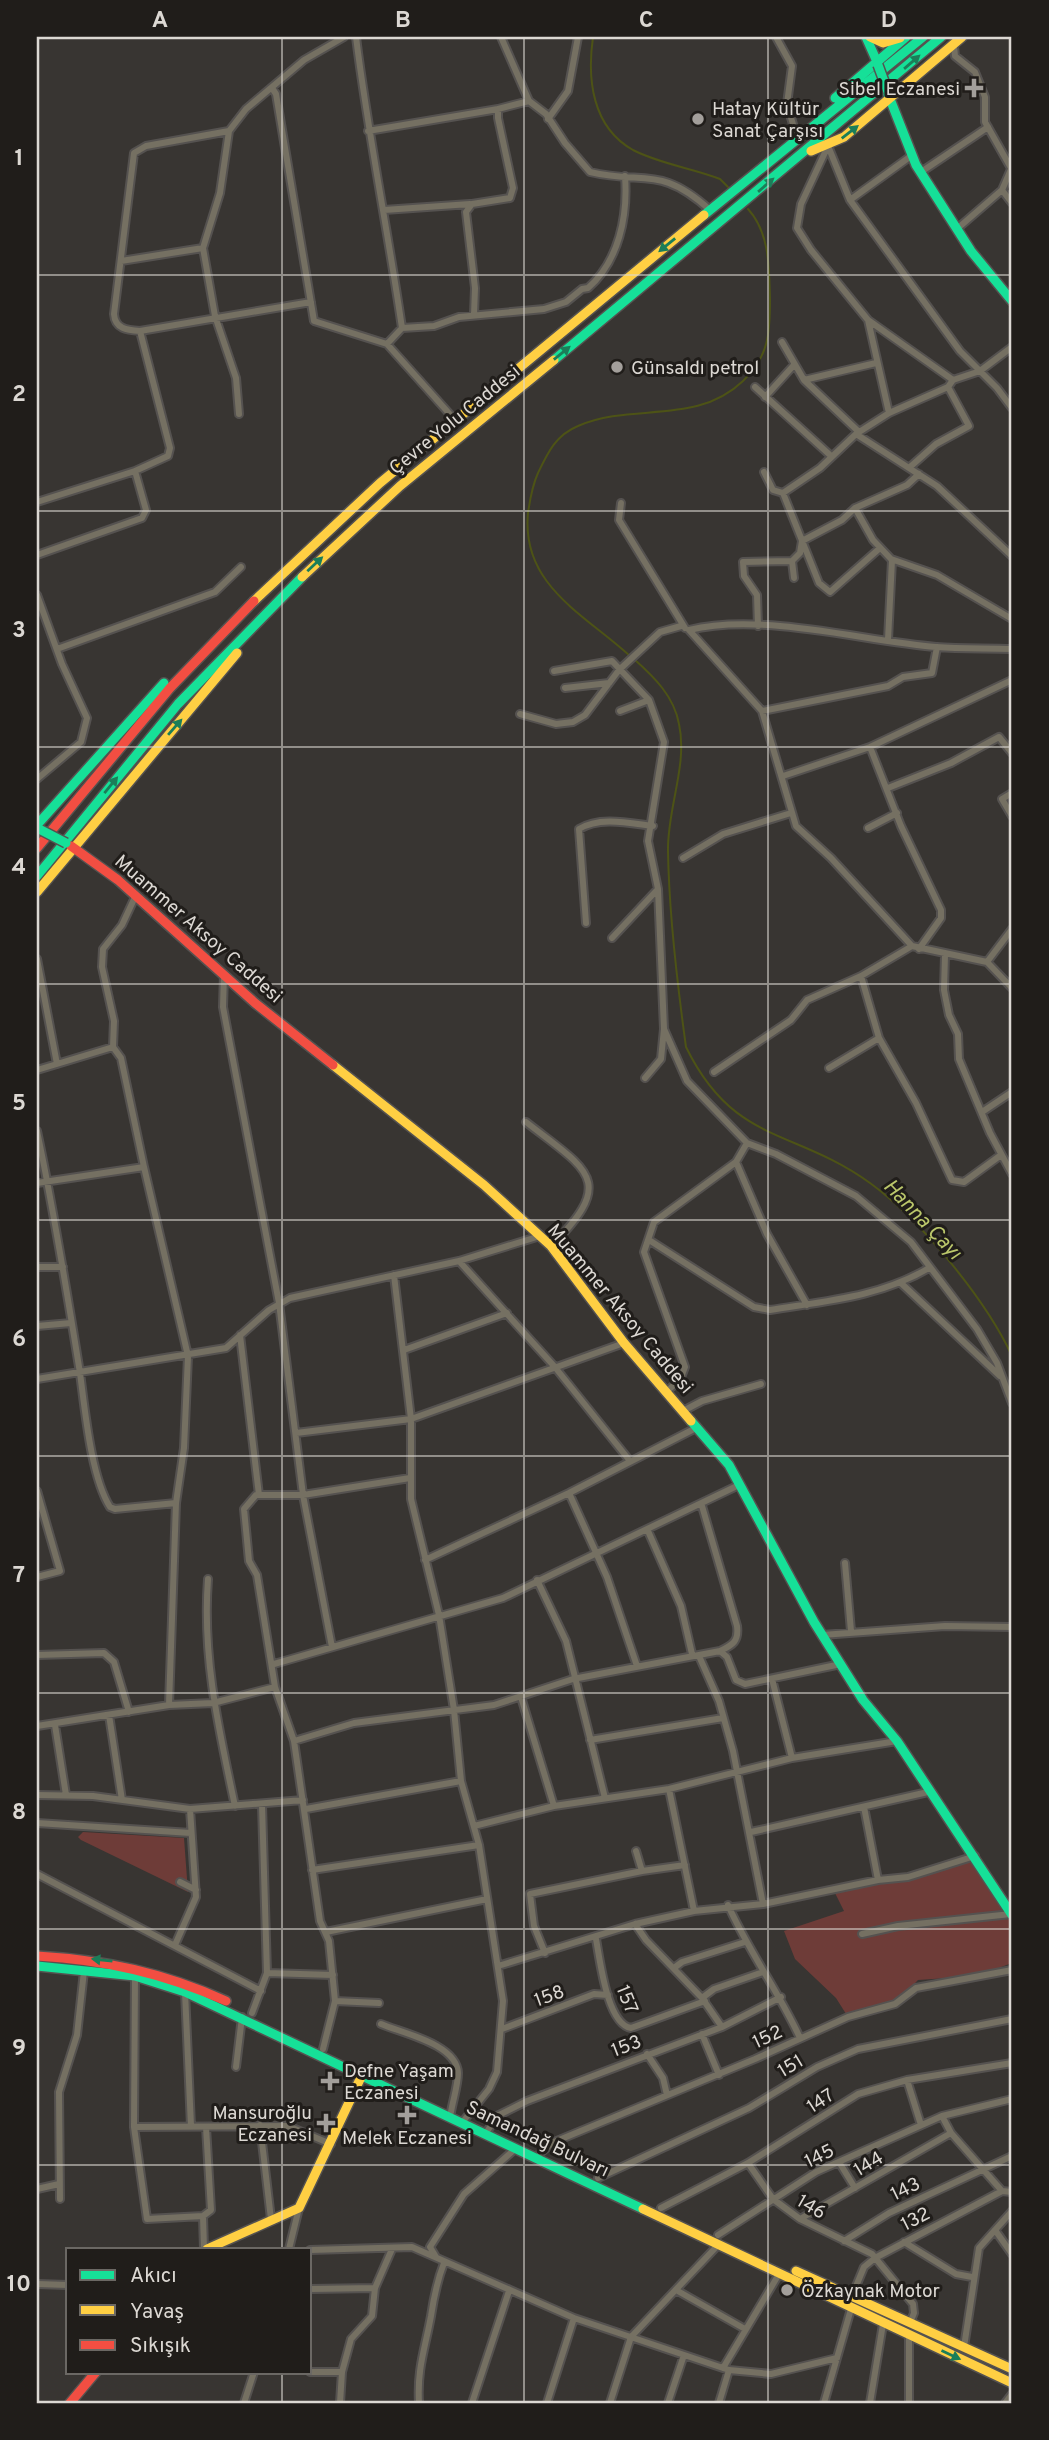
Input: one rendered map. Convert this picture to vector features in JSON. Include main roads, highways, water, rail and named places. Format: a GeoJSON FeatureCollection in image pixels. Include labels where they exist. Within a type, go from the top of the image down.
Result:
{"type":"FeatureCollection","features":[{"type":"Feature","properties":{"kind":"main road"},"geometry":{"type":"LineString","coordinates":[[868,37],[883,43],[905,37]]}},
{"type":"Feature","properties":{"kind":"main road"},"geometry":{"type":"LineString","coordinates":[[868,37],[911,156],[971,251],[1012,301]]}},
{"type":"Feature","properties":{"kind":"main road"},"geometry":{"type":"LineString","coordinates":[[794,140],[817,113],[905,37]]}},
{"type":"Feature","properties":{"kind":"main road","name":"Çevre Yolu Caddesi"},"geometry":{"type":"LineString","coordinates":[[37,848],[170,688],[272,583],[380,483],[794,140],[923,37]]}},
{"type":"Feature","properties":{"kind":"main road","name":"Çevre Yolu Caddesi"},"geometry":{"type":"LineString","coordinates":[[37,876],[178,704],[282,595],[400,486],[729,217],[941,37]]}},
{"type":"Feature","properties":{"kind":"main road"},"geometry":{"type":"LineString","coordinates":[[804,153],[844,138],[889,96],[962,37]]}},
{"type":"Feature","properties":{"kind":"main road"},"geometry":{"type":"LineString","coordinates":[[38,828],[186,659],[272,583]]}},
{"type":"Feature","properties":{"kind":"main road"},"geometry":{"type":"LineString","coordinates":[[37,892],[69,845],[216,679],[282,595]]}},
{"type":"Feature","properties":{"kind":"main road","name":"Muammer Aksoy Caddesi"},"geometry":{"type":"LineString","coordinates":[[38,828],[95,860],[225,972],[255,1003],[412,1125],[551,1246],[624,1343],[729,1465],[822,1636],[897,1741],[928,1792],[975,1856],[1012,1915]]}},
{"type":"Feature","properties":{"kind":"main road","name":"Samandağ Bulvarı"},"geometry":{"type":"LineString","coordinates":[[37,1956],[118,1962],[152,1970],[252,2013],[450,2112],[662,2208],[851,2309],[1012,2383]]}},
{"type":"Feature","properties":{"kind":"main road","name":"Samandağ Bulvarı"},"geometry":{"type":"LineString","coordinates":[[37,1966],[135,1976],[185,1992],[517,2148],[1012,2369]]}},
{"type":"Feature","properties":{"kind":"main road"},"geometry":{"type":"LineString","coordinates":[[208,2248],[299,2208],[362,2075]]}},
{"type":"Feature","properties":{"kind":"main road"},"geometry":{"type":"LineString","coordinates":[[71,2403],[94,2374]]}},
{"type":"Feature","properties":{"kind":"waterway"},"geometry":{"type":"LineString","coordinates":[[593,37],[592,85],[595,101],[609,129],[633,150],[720,179],[728,187]]}},
{"type":"Feature","properties":{"kind":"waterway"},"geometry":{"type":"LineString","coordinates":[[630,656],[559,596],[545,579],[528,538],[528,513],[533,488],[549,451],[558,439],[570,430],[599,419],[685,409],[705,404],[725,395],[752,372],[766,343],[770,299],[764,240],[761,229],[748,209]]}},
{"type":"Feature","properties":{"kind":"waterway","name":"Hanna Çayı"},"geometry":{"type":"LineString","coordinates":[[634,659],[668,696],[679,724],[681,755],[668,851],[674,949],[686,1047],[705,1079],[724,1102],[745,1119],[842,1165],[890,1199],[930,1239],[969,1286],[1001,1334],[1012,1356]]}},
{"type":"Feature","properties":{"kind":"place","name":"Sibel Eczanesi"},"geometry":{"type":"Point","coordinates":[974,88]}},
{"type":"Feature","properties":{"kind":"place","name":"Hatay Kültür Sanat Çarşısı"},"geometry":{"type":"Point","coordinates":[698,119]}},
{"type":"Feature","properties":{"kind":"place","name":"Günsaldı petrol"},"geometry":{"type":"Point","coordinates":[617,367]}},
{"type":"Feature","properties":{"kind":"place","name":"Defne Yaşam Eczanesi"},"geometry":{"type":"Point","coordinates":[330,2081]}},
{"type":"Feature","properties":{"kind":"place","name":"Melek Eczanesi"},"geometry":{"type":"Point","coordinates":[407,2115]}},
{"type":"Feature","properties":{"kind":"place","name":"Mansuroğlu Eczanesi"},"geometry":{"type":"Point","coordinates":[326,2123]}},
{"type":"Feature","properties":{"kind":"place","name":"Özkaynak Motor"},"geometry":{"type":"Point","coordinates":[787,2290]}}]}
